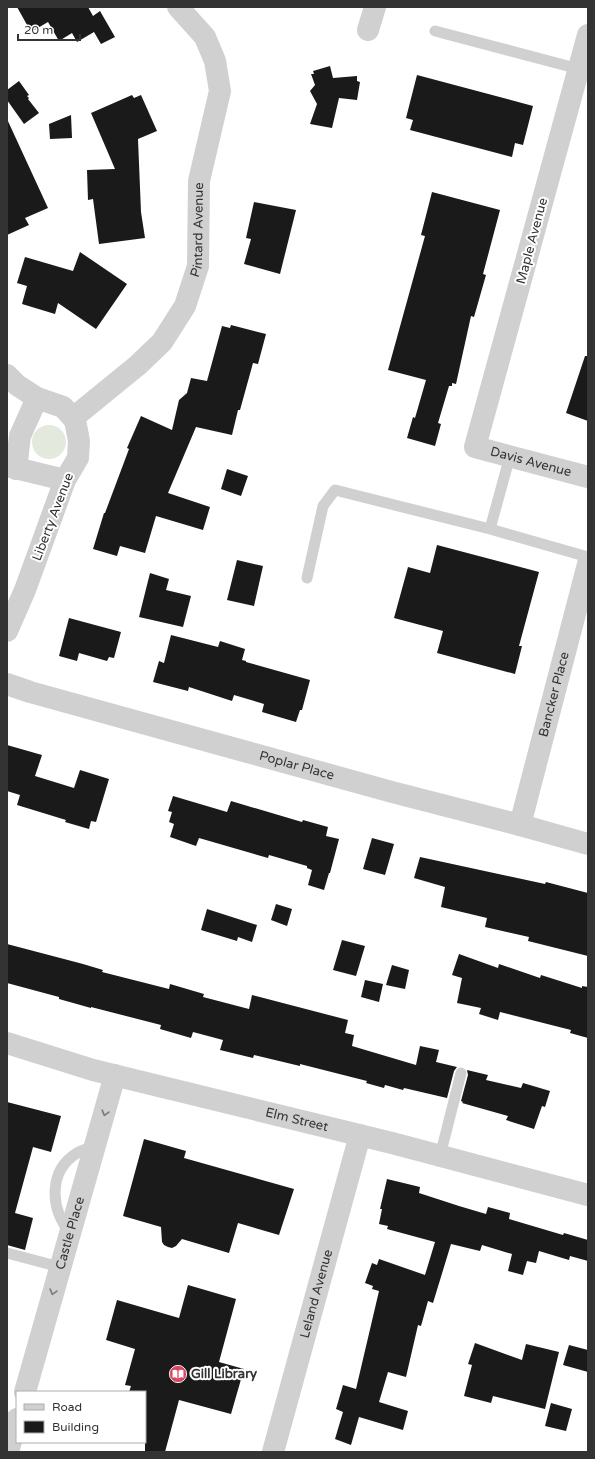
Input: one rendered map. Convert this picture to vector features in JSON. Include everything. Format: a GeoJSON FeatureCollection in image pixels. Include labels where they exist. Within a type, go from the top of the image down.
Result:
{"type":"FeatureCollection","features":[{"type":"Feature","properties":{"kind":"street"},"geometry":{"type":"LineString","coordinates":[[368,30],[375,7]]}},
{"type":"Feature","properties":{"kind":"street","name":"Pintard Avenue"},"geometry":{"type":"LineString","coordinates":[[73,418],[138,365],[162,342],[185,306],[198,266],[199,181],[220,91],[215,61],[205,37],[182,8]]}},
{"type":"Feature","properties":{"kind":"street","name":"Maple Avenue"},"geometry":{"type":"LineString","coordinates":[[475,447],[588,35]]}},
{"type":"Feature","properties":{"kind":"street"},"geometry":{"type":"LineString","coordinates":[[7,375],[17,385],[37,398],[63,407],[73,418]]}},
{"type":"Feature","properties":{"kind":"street"},"geometry":{"type":"LineString","coordinates":[[37,398],[20,436],[12,467],[65,480]]}},
{"type":"Feature","properties":{"kind":"street","name":"Liberty Avenue"},"geometry":{"type":"LineString","coordinates":[[7,631],[25,590],[65,480],[78,458],[79,441],[73,418]]}},
{"type":"Feature","properties":{"kind":"street","name":"Davis Avenue"},"geometry":{"type":"LineString","coordinates":[[475,447],[588,477]]}},
{"type":"Feature","properties":{"kind":"street","name":"Bancker Place"},"geometry":{"type":"LineString","coordinates":[[520,825],[588,564]]}},
{"type":"Feature","properties":{"kind":"street","name":"Poplar Place"},"geometry":{"type":"LineString","coordinates":[[7,684],[30,692],[385,790],[588,844]]}},
{"type":"Feature","properties":{"kind":"street","name":"Elm Street"},"geometry":{"type":"LineString","coordinates":[[7,1043],[93,1070],[360,1135],[588,1194]]}},
{"type":"Feature","properties":{"kind":"street","name":"Castle Place"},"geometry":{"type":"LineString","coordinates":[[25,1391],[115,1075]]}},
{"type":"Feature","properties":{"kind":"street","name":"Leland Avenue"},"geometry":{"type":"LineString","coordinates":[[273,1452],[360,1135]]}},
{"type":"Feature","properties":{"kind":"street"},"geometry":{"type":"LineString","coordinates":[[8,1452],[16,1423]]}},
{"type":"Feature","properties":{"kind":"lane"},"geometry":{"type":"LineString","coordinates":[[435,31],[579,69]]}},
{"type":"Feature","properties":{"kind":"lane"},"geometry":{"type":"LineString","coordinates":[[490,529],[510,456]]}},
{"type":"Feature","properties":{"kind":"lane"},"geometry":{"type":"LineString","coordinates":[[307,578],[323,506],[335,490],[490,529],[588,557]]}},
{"type":"Feature","properties":{"kind":"lane"},"geometry":{"type":"LineString","coordinates":[[440,1156],[461,1073]]}},
{"type":"Feature","properties":{"kind":"lane"},"geometry":{"type":"LineString","coordinates":[[7,1253],[60,1267]]}},
{"type":"Feature","properties":{"kind":"shaded area"},"geometry":{"type":"Polygon","coordinates":[[[49,425],[61,430],[66,442],[61,454],[49,459],[37,454],[32,442],[37,430],[49,425]]]}},
{"type":"Feature","properties":{"kind":"building"},"geometry":{"type":"Polygon","coordinates":[[[17,7],[88,7],[93,16],[100,11],[115,37],[101,44],[94,32],[77,42],[72,33],[59,41],[48,22],[31,32],[17,7]]]}},
{"type":"Feature","properties":{"kind":"building"},"geometry":{"type":"Polygon","coordinates":[[[330,66],[333,78],[357,76],[357,81],[360,82],[357,100],[339,98],[332,128],[310,124],[317,104],[310,91],[315,85],[311,74],[314,74],[313,71],[330,66]]]}},
{"type":"Feature","properties":{"kind":"building"},"geometry":{"type":"Polygon","coordinates":[[[417,75],[533,106],[523,145],[515,143],[512,157],[410,130],[413,120],[406,118],[417,75]]]}},
{"type":"Feature","properties":{"kind":"building"},"geometry":{"type":"Polygon","coordinates":[[[19,81],[29,95],[27,96],[29,98],[28,99],[39,113],[24,124],[7,100],[7,90],[19,81]]]}},
{"type":"Feature","properties":{"kind":"building"},"geometry":{"type":"Polygon","coordinates":[[[132,95],[134,98],[141,95],[157,131],[138,139],[141,212],[145,238],[99,244],[93,199],[88,200],[87,170],[115,169],[91,113],[132,95]]]}},
{"type":"Feature","properties":{"kind":"building"},"geometry":{"type":"Polygon","coordinates":[[[71,115],[72,138],[50,139],[49,124],[71,115]]]}},
{"type":"Feature","properties":{"kind":"building"},"geometry":{"type":"Polygon","coordinates":[[[7,119],[48,208],[25,218],[29,225],[7,235],[7,119]]]}},
{"type":"Feature","properties":{"kind":"building"},"geometry":{"type":"Polygon","coordinates":[[[432,192],[500,210],[483,274],[486,275],[474,317],[471,316],[456,384],[452,383],[452,386],[449,386],[438,423],[441,424],[435,446],[407,438],[413,417],[415,418],[426,380],[388,370],[425,236],[421,235],[432,192]]]}},
{"type":"Feature","properties":{"kind":"building"},"geometry":{"type":"Polygon","coordinates":[[[254,202],[296,210],[280,274],[244,264],[251,239],[246,238],[254,202]]]}},
{"type":"Feature","properties":{"kind":"building"},"geometry":{"type":"Polygon","coordinates":[[[80,252],[127,284],[96,329],[58,303],[55,314],[22,304],[27,286],[17,283],[25,257],[73,271],[80,252]]]}},
{"type":"Feature","properties":{"kind":"building"},"geometry":{"type":"Polygon","coordinates":[[[231,325],[266,334],[258,364],[253,363],[240,410],[238,410],[232,435],[196,427],[168,493],[210,507],[203,530],[156,516],[145,553],[120,546],[117,556],[93,549],[104,513],[129,449],[127,448],[141,416],[172,430],[179,400],[187,393],[191,378],[207,381],[222,326],[230,328],[231,325]]]}},
{"type":"Feature","properties":{"kind":"building"},"geometry":{"type":"Polygon","coordinates":[[[585,356],[588,356],[588,421],[566,413],[585,356]]]}},
{"type":"Feature","properties":{"kind":"building"},"geometry":{"type":"Polygon","coordinates":[[[227,469],[248,476],[241,496],[221,489],[227,469]]]}},
{"type":"Feature","properties":{"kind":"building"},"geometry":{"type":"Polygon","coordinates":[[[437,545],[539,572],[519,646],[522,646],[515,674],[437,653],[443,631],[394,618],[408,567],[430,573],[437,545]]]}},
{"type":"Feature","properties":{"kind":"building"},"geometry":{"type":"Polygon","coordinates":[[[237,560],[263,566],[254,606],[227,600],[237,560]]]}},
{"type":"Feature","properties":{"kind":"building"},"geometry":{"type":"Polygon","coordinates":[[[150,573],[169,579],[166,590],[191,596],[183,627],[139,617],[150,573]]]}},
{"type":"Feature","properties":{"kind":"building"},"geometry":{"type":"Polygon","coordinates":[[[69,618],[121,632],[114,658],[109,657],[107,661],[79,653],[77,661],[59,656],[69,618]]]}},
{"type":"Feature","properties":{"kind":"building"},"geometry":{"type":"Polygon","coordinates":[[[171,635],[218,647],[220,641],[245,649],[242,660],[246,662],[310,680],[302,710],[300,710],[296,722],[262,712],[264,704],[234,695],[232,701],[189,687],[188,691],[153,682],[159,661],[164,663],[171,635]]]}},
{"type":"Feature","properties":{"kind":"building"},"geometry":{"type":"Polygon","coordinates":[[[7,745],[42,755],[35,776],[74,788],[80,770],[109,779],[96,822],[91,821],[89,829],[65,822],[66,820],[17,805],[20,795],[7,791],[7,745]]]}},
{"type":"Feature","properties":{"kind":"building"},"geometry":{"type":"Polygon","coordinates":[[[173,796],[227,812],[231,801],[302,822],[303,820],[328,827],[326,836],[339,839],[324,890],[308,885],[312,870],[307,868],[307,866],[269,855],[268,858],[199,838],[196,846],[170,837],[174,824],[169,822],[172,812],[168,811],[173,796]]]}},
{"type":"Feature","properties":{"kind":"building"},"geometry":{"type":"Polygon","coordinates":[[[372,838],[394,844],[385,875],[363,869],[372,838]]]}},
{"type":"Feature","properties":{"kind":"building"},"geometry":{"type":"Polygon","coordinates":[[[420,857],[545,884],[546,882],[588,893],[588,956],[528,941],[529,937],[485,927],[487,918],[441,907],[445,887],[414,878],[420,857]]]}},
{"type":"Feature","properties":{"kind":"building"},"geometry":{"type":"Polygon","coordinates":[[[276,904],[292,909],[287,926],[271,920],[276,904]]]}},
{"type":"Feature","properties":{"kind":"building"},"geometry":{"type":"Polygon","coordinates":[[[207,909],[257,925],[252,942],[238,937],[237,941],[201,930],[207,909]]]}},
{"type":"Feature","properties":{"kind":"building"},"geometry":{"type":"Polygon","coordinates":[[[342,940],[365,946],[356,976],[333,970],[342,940]]]}},
{"type":"Feature","properties":{"kind":"building"},"geometry":{"type":"Polygon","coordinates":[[[7,944],[83,964],[103,970],[102,972],[169,989],[170,984],[204,994],[203,997],[249,1009],[252,995],[348,1020],[345,1033],[354,1035],[352,1046],[416,1065],[420,1046],[439,1050],[436,1062],[457,1067],[454,1071],[447,1098],[404,1088],[403,1090],[385,1085],[384,1088],[366,1083],[367,1081],[300,1064],[300,1066],[254,1055],[253,1058],[220,1050],[223,1040],[193,1032],[191,1038],[160,1029],[161,1025],[91,1008],[59,999],[59,997],[7,983],[7,944]]]}},
{"type":"Feature","properties":{"kind":"building"},"geometry":{"type":"Polygon","coordinates":[[[459,954],[498,968],[499,964],[540,978],[541,975],[582,988],[582,986],[588,987],[588,1038],[570,1033],[571,1030],[500,1012],[498,1020],[479,1014],[481,1008],[457,1003],[462,978],[452,975],[459,954]]]}},
{"type":"Feature","properties":{"kind":"building"},"geometry":{"type":"Polygon","coordinates":[[[392,965],[409,970],[405,989],[386,985],[392,965]]]}},
{"type":"Feature","properties":{"kind":"building"},"geometry":{"type":"Polygon","coordinates":[[[365,980],[383,984],[379,1002],[361,997],[365,980]]]}},
{"type":"Feature","properties":{"kind":"building"},"geometry":{"type":"Polygon","coordinates":[[[467,1070],[488,1075],[486,1080],[521,1088],[523,1083],[550,1091],[545,1107],[542,1106],[534,1129],[506,1120],[508,1116],[462,1103],[463,1102],[461,1101],[468,1075],[467,1070]]]}},
{"type":"Feature","properties":{"kind":"building"},"geometry":{"type":"Polygon","coordinates":[[[7,1102],[61,1116],[51,1152],[33,1147],[15,1213],[33,1218],[25,1250],[7,1245],[7,1102]]]}},
{"type":"Feature","properties":{"kind":"building"},"geometry":{"type":"Polygon","coordinates":[[[144,1139],[186,1151],[184,1158],[294,1189],[279,1235],[238,1223],[229,1253],[182,1239],[172,1248],[164,1245],[162,1242],[161,1227],[123,1216],[144,1139]]]}},
{"type":"Feature","properties":{"kind":"building"},"geometry":{"type":"Polygon","coordinates":[[[387,1179],[420,1187],[419,1193],[459,1206],[486,1214],[488,1207],[510,1213],[509,1219],[563,1235],[564,1233],[588,1240],[588,1261],[570,1256],[569,1260],[539,1251],[536,1263],[527,1261],[523,1275],[508,1271],[512,1254],[482,1245],[480,1251],[451,1244],[433,1303],[428,1301],[421,1326],[418,1325],[406,1377],[388,1372],[379,1402],[408,1411],[403,1430],[359,1417],[351,1445],[335,1439],[343,1412],[336,1409],[343,1385],[356,1389],[379,1291],[372,1289],[373,1286],[365,1283],[372,1263],[377,1265],[379,1259],[425,1275],[435,1242],[387,1229],[388,1226],[379,1224],[382,1209],[380,1209],[387,1179]]]}},
{"type":"Feature","properties":{"kind":"building"},"geometry":{"type":"Polygon","coordinates":[[[188,1285],[236,1299],[219,1362],[244,1369],[231,1414],[179,1400],[165,1452],[145,1452],[146,1391],[129,1391],[131,1386],[125,1385],[135,1349],[106,1340],[117,1300],[179,1318],[188,1285]]]}},
{"type":"Feature","properties":{"kind":"building"},"geometry":{"type":"Polygon","coordinates":[[[475,1343],[522,1360],[526,1344],[559,1352],[545,1409],[493,1396],[491,1403],[464,1396],[472,1365],[468,1364],[475,1343]]]}},
{"type":"Feature","properties":{"kind":"building"},"geometry":{"type":"Polygon","coordinates":[[[569,1345],[588,1350],[588,1372],[563,1365],[569,1345]]]}},
{"type":"Feature","properties":{"kind":"building"},"geometry":{"type":"Polygon","coordinates":[[[551,1403],[572,1409],[566,1431],[545,1426],[551,1403]]]}},
{"type":"Feature","properties":{"kind":"place","name":"Gill Library"},"geometry":{"type":"Point","coordinates":[178,1374]}}]}
